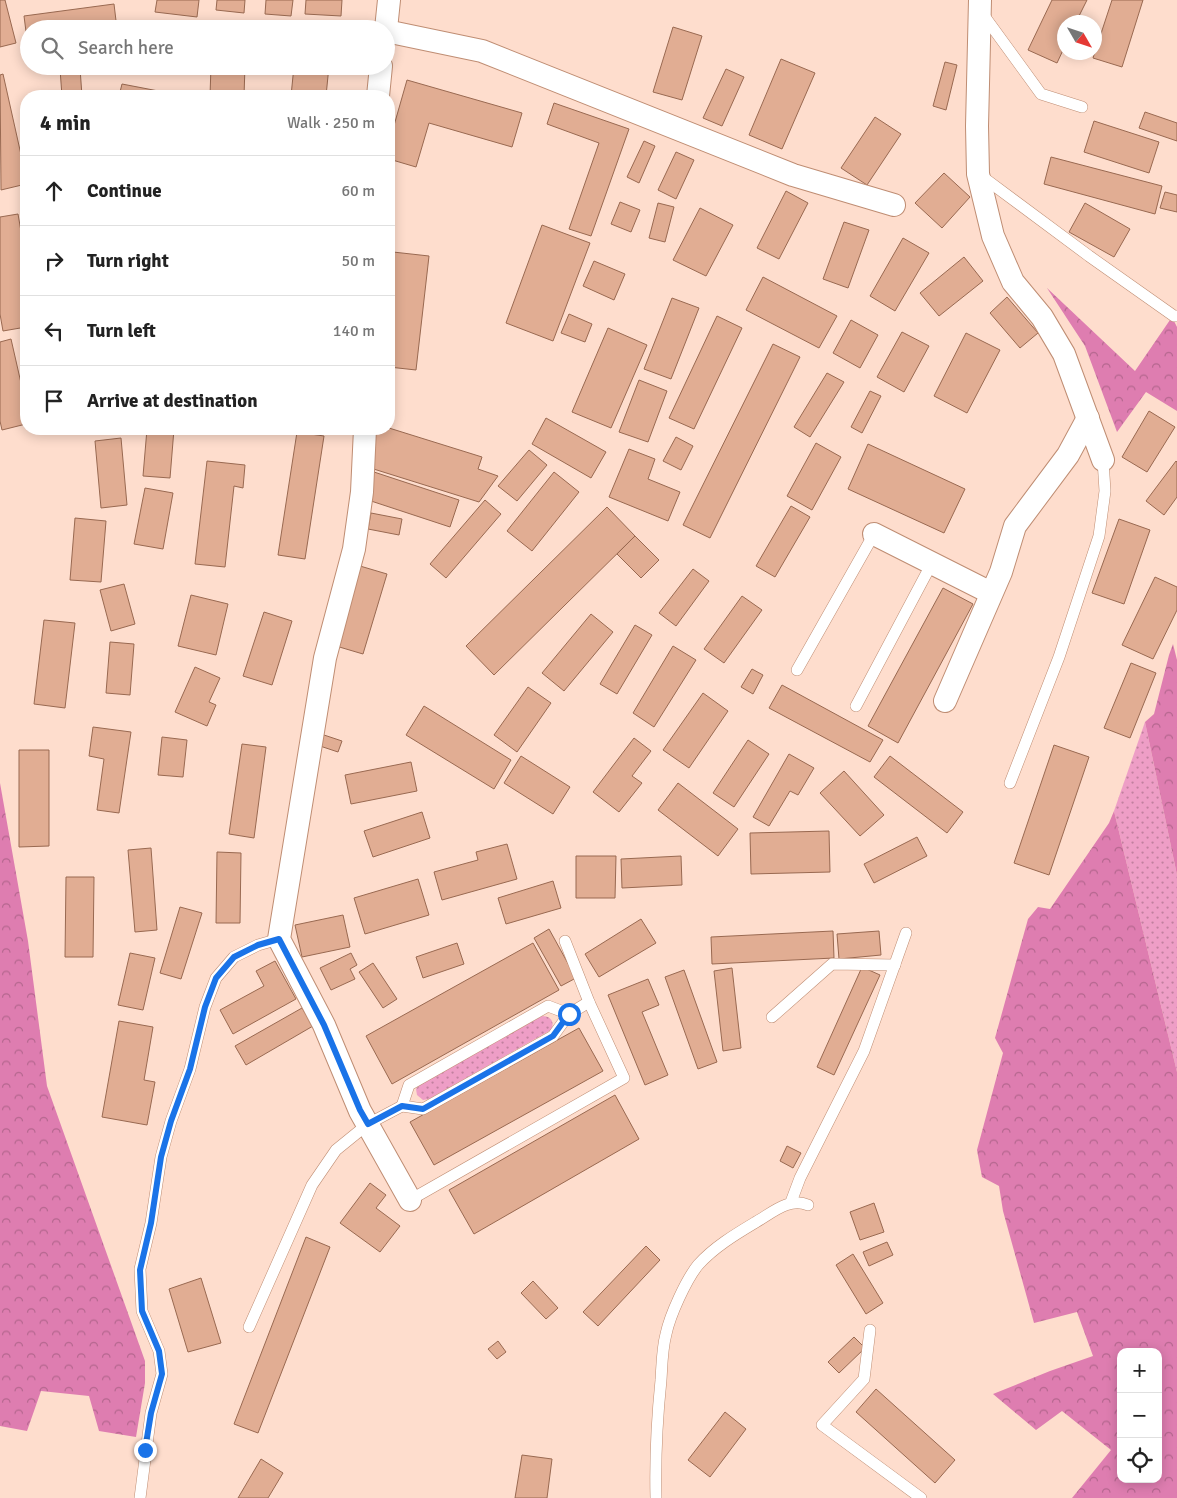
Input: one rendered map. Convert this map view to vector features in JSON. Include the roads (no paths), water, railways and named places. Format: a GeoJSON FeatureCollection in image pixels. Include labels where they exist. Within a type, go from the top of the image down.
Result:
{"type":"FeatureCollection","features":[{"type":"Feature","properties":{"kind":"street"},"geometry":{"type":"LineString","coordinates":[[387,20],[389,0]]}},
{"type":"Feature","properties":{"kind":"street"},"geometry":{"type":"LineString","coordinates":[[980,5],[977,126],[978,174],[993,236],[1013,282],[1042,317],[1064,354],[1103,460]]}},
{"type":"Feature","properties":{"kind":"street"},"geometry":{"type":"LineString","coordinates":[[395,32],[482,51],[794,175],[894,205]]}},
{"type":"Feature","properties":{"kind":"street"},"geometry":{"type":"LineString","coordinates":[[379,90],[380,75]]}},
{"type":"Feature","properties":{"kind":"street"},"geometry":{"type":"LineString","coordinates":[[945,701],[1001,572],[1015,526],[1068,455],[1088,418]]}},
{"type":"Feature","properties":{"kind":"street"},"geometry":{"type":"LineString","coordinates":[[365,435],[362,492],[354,549],[325,658],[279,939],[324,1025],[360,1110],[410,1200]]}},
{"type":"Feature","properties":{"kind":"street"},"geometry":{"type":"LineString","coordinates":[[874,534],[991,593]]}},
{"type":"Feature","properties":{"kind":"lane"},"geometry":{"type":"LineString","coordinates":[[980,5],[1041,94],[1082,107]]}},
{"type":"Feature","properties":{"kind":"lane"},"geometry":{"type":"LineString","coordinates":[[978,174],[1089,256],[1174,316],[1177,316]]}},
{"type":"Feature","properties":{"kind":"lane"},"geometry":{"type":"LineString","coordinates":[[1010,783],[1059,657],[1099,536],[1106,491],[1103,460]]}},
{"type":"Feature","properties":{"kind":"lane"},"geometry":{"type":"LineString","coordinates":[[796,670],[874,534]]}},
{"type":"Feature","properties":{"kind":"lane"},"geometry":{"type":"LineString","coordinates":[[856,706],[932,563]]}},
{"type":"Feature","properties":{"kind":"lane"},"geometry":{"type":"LineString","coordinates":[[791,1202],[800,1178],[864,1051],[906,933]]}},
{"type":"Feature","properties":{"kind":"lane"},"geometry":{"type":"LineString","coordinates":[[140,1498],[151,1413],[162,1374],[159,1351],[142,1311],[140,1270],[151,1223],[161,1157],[171,1121],[190,1069],[205,1007],[216,978],[234,957],[258,945],[279,939]]}},
{"type":"Feature","properties":{"kind":"lane"},"geometry":{"type":"LineString","coordinates":[[410,1200],[624,1078],[589,1002],[565,941]]}},
{"type":"Feature","properties":{"kind":"lane"},"geometry":{"type":"LineString","coordinates":[[772,1017],[832,964],[895,965]]}},
{"type":"Feature","properties":{"kind":"lane"},"geometry":{"type":"LineString","coordinates":[[249,1327],[312,1185],[336,1150],[368,1124],[402,1106],[423,1109],[553,1036],[569,1014],[589,1002]]}},
{"type":"Feature","properties":{"kind":"lane"},"geometry":{"type":"LineString","coordinates":[[402,1106],[409,1086],[548,1006],[569,1014]]}},
{"type":"Feature","properties":{"kind":"lane"},"geometry":{"type":"LineString","coordinates":[[656,1498],[657,1413],[666,1333],[680,1295],[697,1266],[713,1251],[740,1232],[791,1202],[808,1205]]}},
{"type":"Feature","properties":{"kind":"lane"},"geometry":{"type":"LineString","coordinates":[[870,1330],[864,1379],[822,1425],[921,1498]]}}]}
